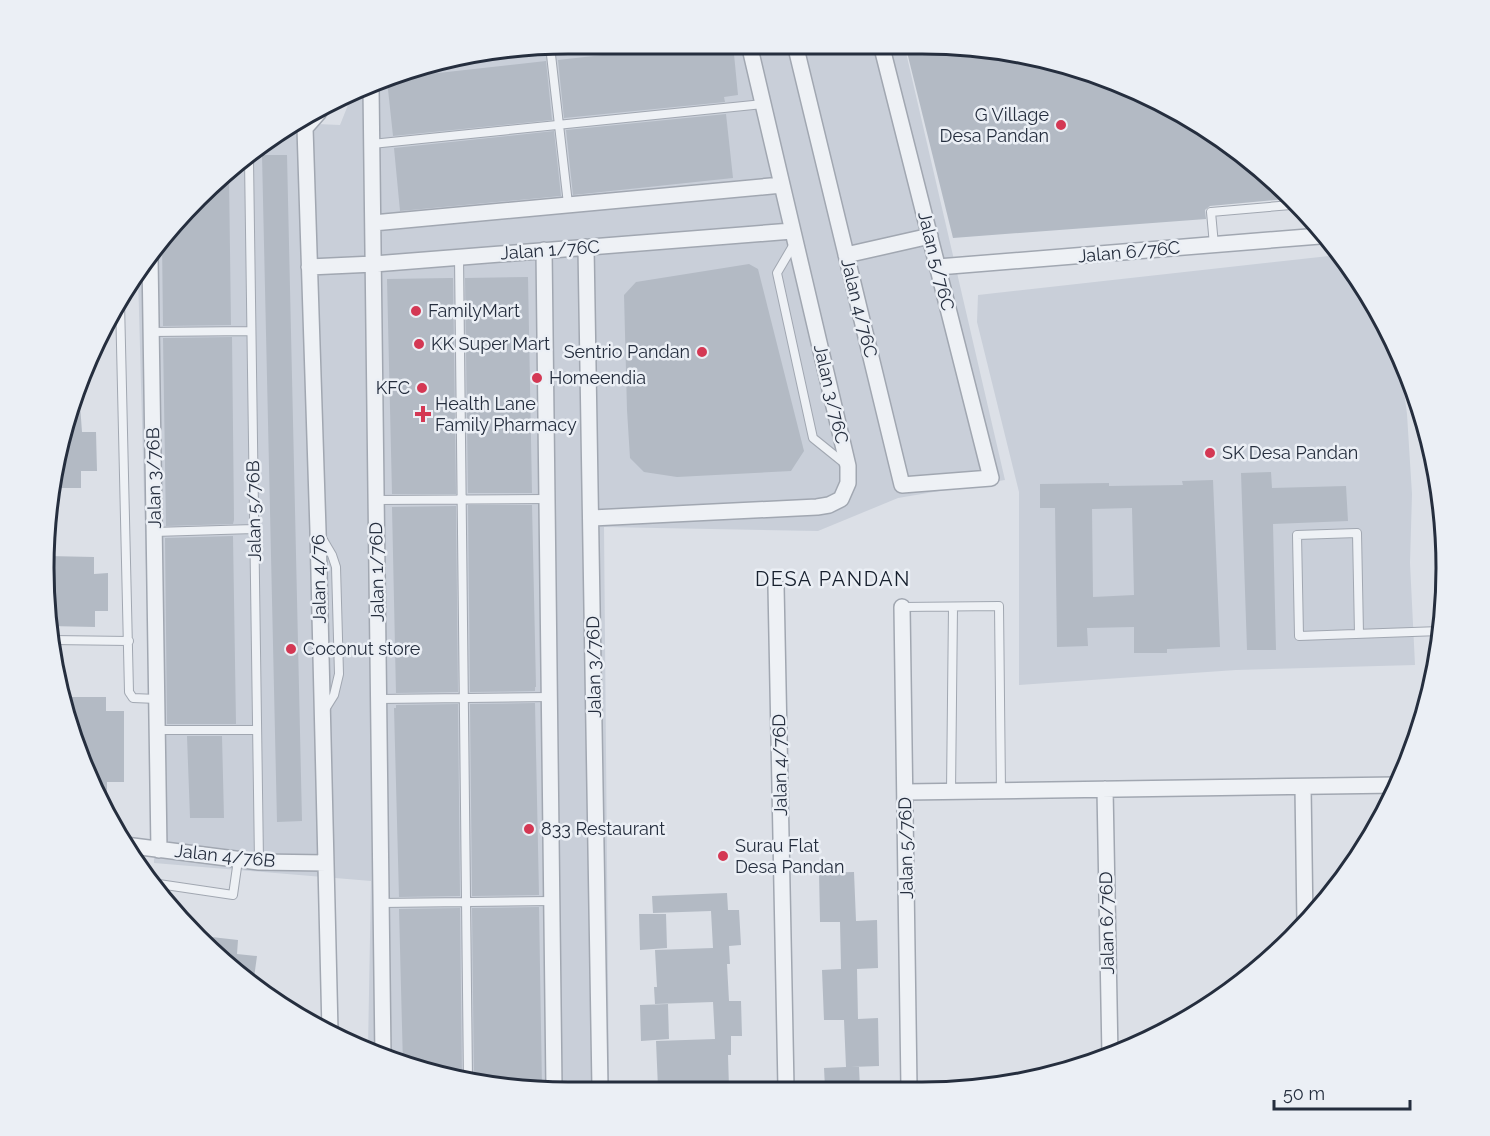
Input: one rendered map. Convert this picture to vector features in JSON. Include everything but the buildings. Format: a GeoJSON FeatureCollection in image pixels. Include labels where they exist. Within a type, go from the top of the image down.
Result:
{"type":"FeatureCollection","features":[{"type":"Feature","properties":{"kind":"street","name":"Jalan 3/76C"},"geometry":{"type":"LineString","coordinates":[[592,518],[816,507],[829,505],[841,499],[848,483],[848,466],[751,54]]}},
{"type":"Feature","properties":{"kind":"street","name":"Jalan 4/76C"},"geometry":{"type":"LineString","coordinates":[[797,54],[902,485],[991,478]]}},
{"type":"Feature","properties":{"kind":"street","name":"Jalan 5/76C"},"geometry":{"type":"LineString","coordinates":[[884,54],[991,478]]}},
{"type":"Feature","properties":{"kind":"street","name":"Jalan 1/76D"},"geometry":{"type":"LineString","coordinates":[[371,93],[383,1047]]}},
{"type":"Feature","properties":{"kind":"street","name":"Jalan 4/76"},"geometry":{"type":"LineString","coordinates":[[303,128],[318,531],[330,1023]]}},
{"type":"Feature","properties":{"kind":"street"},"geometry":{"type":"LineString","coordinates":[[373,222],[782,185]]}},
{"type":"Feature","properties":{"kind":"street"},"geometry":{"type":"LineString","coordinates":[[846,255],[930,236]]}},
{"type":"Feature","properties":{"kind":"street","name":"Jalan 6/76C"},"geometry":{"type":"LineString","coordinates":[[938,267],[1314,236]]}},
{"type":"Feature","properties":{"kind":"street","name":"Jalan 1/76C"},"geometry":{"type":"LineString","coordinates":[[309,267],[586,247],[793,237]]}},
{"type":"Feature","properties":{"kind":"street","name":"Jalan 3/76D"},"geometry":{"type":"LineString","coordinates":[[586,247],[600,1082]]}},
{"type":"Feature","properties":{"kind":"street"},"geometry":{"type":"LineString","coordinates":[[544,250],[554,1082]]}},
{"type":"Feature","properties":{"kind":"street","name":"Jalan 3/76B"},"geometry":{"type":"LineString","coordinates":[[150,269],[159,850]]}},
{"type":"Feature","properties":{"kind":"street","name":"Jalan 4/76D"},"geometry":{"type":"LineString","coordinates":[[776,586],[786,1082]]}},
{"type":"Feature","properties":{"kind":"street","name":"Jalan 5/76D"},"geometry":{"type":"LineString","coordinates":[[902,607],[909,1082]]}},
{"type":"Feature","properties":{"kind":"street"},"geometry":{"type":"LineString","coordinates":[[905,792],[1388,785]]}},
{"type":"Feature","properties":{"kind":"street"},"geometry":{"type":"LineString","coordinates":[[1303,787],[1305,910]]}},
{"type":"Feature","properties":{"kind":"street","name":"Jalan 6/76D"},"geometry":{"type":"LineString","coordinates":[[1105,789],[1110,1046]]}},
{"type":"Feature","properties":{"kind":"street","name":"Jalan 4/76B"},"geometry":{"type":"LineString","coordinates":[[136,847],[259,862],[326,863]]}},
{"type":"Feature","properties":{"kind":"lane"},"geometry":{"type":"LineString","coordinates":[[551,55],[568,204]]}},
{"type":"Feature","properties":{"kind":"lane"},"geometry":{"type":"LineString","coordinates":[[372,144],[763,104]]}},
{"type":"Feature","properties":{"kind":"lane","name":"Jalan 5/76B"},"geometry":{"type":"LineString","coordinates":[[249,165],[259,862]]}},
{"type":"Feature","properties":{"kind":"lane"},"geometry":{"type":"LineString","coordinates":[[1214,244],[1211,212],[1285,205]]}},
{"type":"Feature","properties":{"kind":"lane"},"geometry":{"type":"LineString","coordinates":[[793,237],[777,273],[813,438],[848,466]]}},
{"type":"Feature","properties":{"kind":"lane"},"geometry":{"type":"LineString","coordinates":[[459,256],[468,1072]]}},
{"type":"Feature","properties":{"kind":"lane","name":"Jalan 3/76B"},"geometry":{"type":"LineString","coordinates":[[120,316],[129,692],[130,696],[157,699]]}},
{"type":"Feature","properties":{"kind":"lane"},"geometry":{"type":"LineString","coordinates":[[151,332],[251,331]]}},
{"type":"Feature","properties":{"kind":"lane"},"geometry":{"type":"LineString","coordinates":[[376,501],[547,499]]}},
{"type":"Feature","properties":{"kind":"lane"},"geometry":{"type":"LineString","coordinates":[[154,532],[254,529]]}},
{"type":"Feature","properties":{"kind":"lane"},"geometry":{"type":"LineString","coordinates":[[1359,634],[1357,533],[1297,535],[1299,636],[1359,634],[1432,631]]}},
{"type":"Feature","properties":{"kind":"lane"},"geometry":{"type":"LineString","coordinates":[[902,607],[999,606],[1001,791]]}},
{"type":"Feature","properties":{"kind":"lane"},"geometry":{"type":"LineString","coordinates":[[951,792],[953,607]]}},
{"type":"Feature","properties":{"kind":"lane"},"geometry":{"type":"LineString","coordinates":[[59,640],[129,641]]}},
{"type":"Feature","properties":{"kind":"lane"},"geometry":{"type":"LineString","coordinates":[[379,699],[549,697]]}},
{"type":"Feature","properties":{"kind":"lane"},"geometry":{"type":"LineString","coordinates":[[157,730],[256,729]]}},
{"type":"Feature","properties":{"kind":"lane"},"geometry":{"type":"LineString","coordinates":[[163,885],[233,895],[238,860]]}},
{"type":"Feature","properties":{"kind":"lane"},"geometry":{"type":"LineString","coordinates":[[381,903],[551,901]]}},
{"type":"Feature","properties":{"kind":"shaded area"},"geometry":{"type":"Polygon","coordinates":[[[568,54],[906,54],[1005,480],[898,498],[818,531],[604,527],[609,1082],[501,1078],[435,1064],[368,1042],[371,881],[154,863],[138,286],[182,229],[229,182],[255,160],[310,124],[340,125],[349,103],[371,93],[435,72],[501,58],[568,54]]]}},
{"type":"Feature","properties":{"kind":"shaded area","name":"SK Desa Pandan"},"geometry":{"type":"Polygon","coordinates":[[[1331,256],[1367,311],[1404,389],[1412,494],[1410,563],[1415,665],[1236,670],[1019,685],[1019,492],[977,322],[978,295],[1331,256]]]}},
{"type":"Feature","properties":{"kind":"place","name":"G Village Desa Pandan"},"geometry":{"type":"Point","coordinates":[1061,125]}},
{"type":"Feature","properties":{"kind":"place","name":"FamilyMart"},"geometry":{"type":"Point","coordinates":[416,311]}},
{"type":"Feature","properties":{"kind":"place","name":"KK Super Mart"},"geometry":{"type":"Point","coordinates":[419,344]}},
{"type":"Feature","properties":{"kind":"place","name":"Sentrio Pandan"},"geometry":{"type":"Point","coordinates":[702,352]}},
{"type":"Feature","properties":{"kind":"place","name":"Homeendia"},"geometry":{"type":"Point","coordinates":[537,378]}},
{"type":"Feature","properties":{"kind":"place","name":"KFC"},"geometry":{"type":"Point","coordinates":[422,388]}},
{"type":"Feature","properties":{"kind":"place","name":"Health Lane Family Pharmacy"},"geometry":{"type":"Point","coordinates":[423,414]}},
{"type":"Feature","properties":{"kind":"place","name":"SK Desa Pandan"},"geometry":{"type":"Point","coordinates":[1210,453]}},
{"type":"Feature","properties":{"kind":"place","name":"Coconut store"},"geometry":{"type":"Point","coordinates":[291,649]}},
{"type":"Feature","properties":{"kind":"place","name":"833 Restaurant"},"geometry":{"type":"Point","coordinates":[529,829]}},
{"type":"Feature","properties":{"kind":"place","name":"Surau Flat Desa Pandan"},"geometry":{"type":"Point","coordinates":[723,856]}},
{"type":"Feature","properties":{"kind":"district","name":"DESA PANDAN"},"geometry":{"type":"Point","coordinates":[833,579]}}]}
